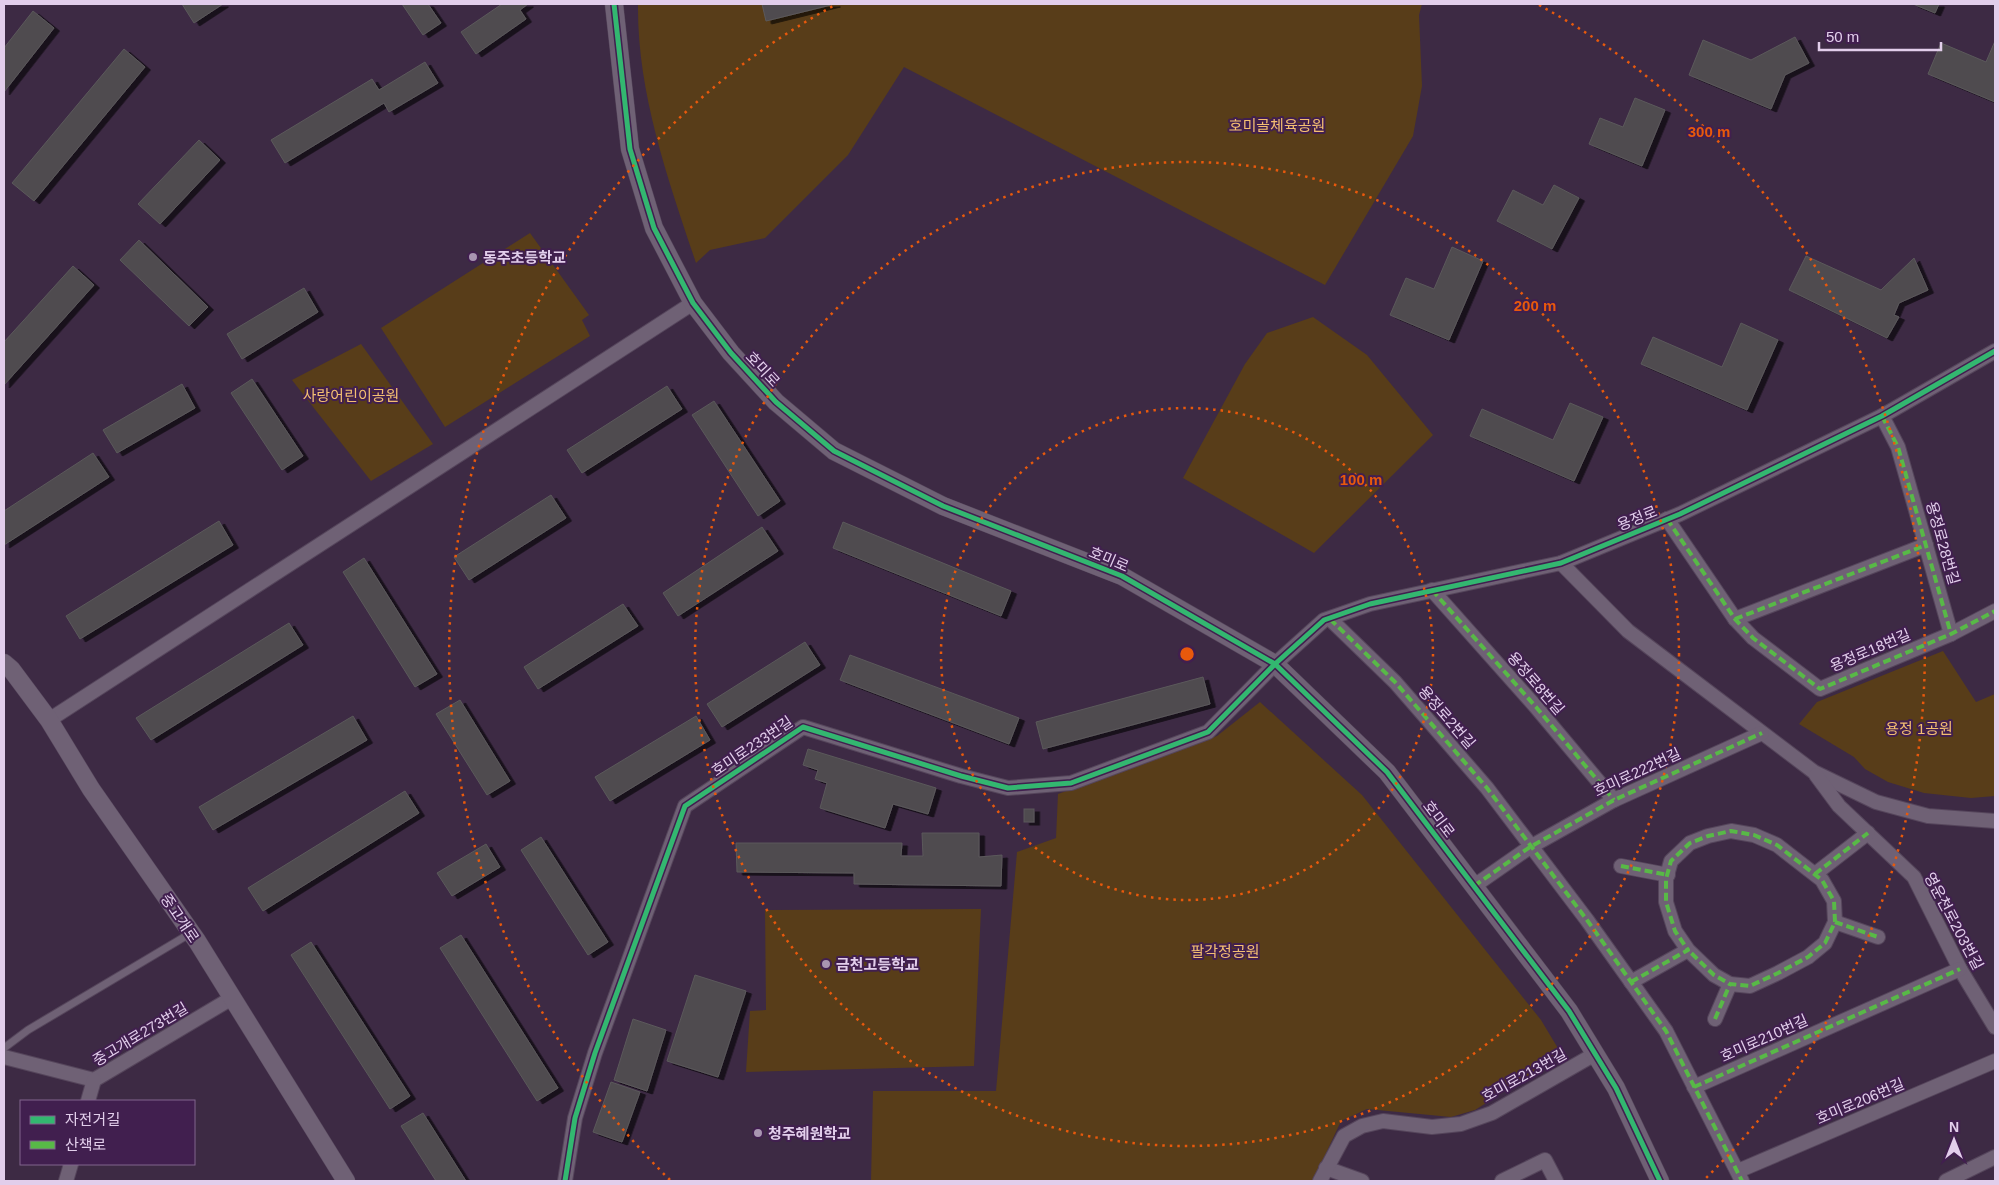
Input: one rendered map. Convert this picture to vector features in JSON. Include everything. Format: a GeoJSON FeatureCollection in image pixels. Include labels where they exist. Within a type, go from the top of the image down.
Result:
{"type":"FeatureCollection","features":[{"type":"Feature","properties":{"kind":"street","name":"호미로"},"geometry":{"type":"LineString","coordinates":[[614,4],[630,150],[654,228],[693,303],[732,353],[776,402],[834,451],[943,506],[1122,576],[1275,664],[1387,772],[1569,1011],[1616,1088],[1660,1181]]}},
{"type":"Feature","properties":{"kind":"street"},"geometry":{"type":"LineString","coordinates":[[49,720],[693,303]]}},
{"type":"Feature","properties":{"kind":"street","name":"용정로"},"geometry":{"type":"LineString","coordinates":[[1275,664],[1324,620],[1370,604],[1561,563],[1667,519],[1882,416],[1995,351]]}},
{"type":"Feature","properties":{"kind":"street","name":"용정로28번길"},"geometry":{"type":"LineString","coordinates":[[1882,416],[1898,446],[1951,634]]}},
{"type":"Feature","properties":{"kind":"street","name":"용정로18번길"},"geometry":{"type":"LineString","coordinates":[[1667,519],[1735,619],[1753,638],[1820,689],[1951,634]]}},
{"type":"Feature","properties":{"kind":"street"},"geometry":{"type":"LineString","coordinates":[[1735,619],[1926,544]]}},
{"type":"Feature","properties":{"kind":"street"},"geometry":{"type":"LineString","coordinates":[[1561,563],[1628,631],[1814,772],[1876,802],[1928,816],[1995,821]]}},
{"type":"Feature","properties":{"kind":"street","name":"용정로8번길"},"geometry":{"type":"LineString","coordinates":[[1432,590],[1536,707],[1614,800]]}},
{"type":"Feature","properties":{"kind":"street"},"geometry":{"type":"LineString","coordinates":[[1951,634],[1995,612]]}},
{"type":"Feature","properties":{"kind":"street","name":"용정로2번길"},"geometry":{"type":"LineString","coordinates":[[1330,618],[1395,682],[1487,788],[1530,847]]}},
{"type":"Feature","properties":{"kind":"street","name":"중고개로"},"geometry":{"type":"LineString","coordinates":[[4,662],[49,720],[91,789],[191,933],[346,1181]]}},
{"type":"Feature","properties":{"kind":"street","name":"호미로233번길"},"geometry":{"type":"LineString","coordinates":[[565,1181],[576,1118],[596,1053],[686,806],[804,727],[961,776],[1008,788],[1072,783],[1208,732],[1275,664]]}},
{"type":"Feature","properties":{"kind":"street","name":"호미로222번길"},"geometry":{"type":"LineString","coordinates":[[1474,886],[1530,847],[1614,800],[1762,733]]}},
{"type":"Feature","properties":{"kind":"street","name":"영운천로203번길"},"geometry":{"type":"LineString","coordinates":[[1814,772],[1839,806],[1914,877],[1960,969],[1995,1027]]}},
{"type":"Feature","properties":{"kind":"street"},"geometry":{"type":"LineString","coordinates":[[1731,831],[1754,835],[1777,845],[1822,880],[1834,901],[1835,922],[1825,943],[1808,957],[1750,986],[1730,984],[1714,975],[1688,950],[1675,931],[1666,902],[1668,875],[1671,861],[1690,843],[1731,831]]}},
{"type":"Feature","properties":{"kind":"street"},"geometry":{"type":"LineString","coordinates":[[1815,874],[1868,833]]}},
{"type":"Feature","properties":{"kind":"street"},"geometry":{"type":"LineString","coordinates":[[1530,847],[1587,920],[1666,1031],[1740,1176]]}},
{"type":"Feature","properties":{"kind":"street"},"geometry":{"type":"LineString","coordinates":[[1621,866],[1668,875]]}},
{"type":"Feature","properties":{"kind":"street"},"geometry":{"type":"LineString","coordinates":[[1835,922],[1878,937]]}},
{"type":"Feature","properties":{"kind":"street"},"geometry":{"type":"LineString","coordinates":[[1631,982],[1688,950]]}},
{"type":"Feature","properties":{"kind":"street","name":"호미로210번길"},"geometry":{"type":"LineString","coordinates":[[1694,1087],[1960,969]]}},
{"type":"Feature","properties":{"kind":"street"},"geometry":{"type":"LineString","coordinates":[[1715,1019],[1730,984]]}},
{"type":"Feature","properties":{"kind":"street","name":"중고개로273번길"},"geometry":{"type":"LineString","coordinates":[[4,1057],[94,1080],[232,998]]}},
{"type":"Feature","properties":{"kind":"street","name":"호미로213번길"},"geometry":{"type":"LineString","coordinates":[[1320,1181],[1344,1136],[1362,1126],[1383,1121],[1432,1127],[1461,1124],[1492,1113],[1595,1054]]}},
{"type":"Feature","properties":{"kind":"street","name":"호미로206번길"},"geometry":{"type":"LineString","coordinates":[[1740,1176],[1995,1060]]}},
{"type":"Feature","properties":{"kind":"street"},"geometry":{"type":"LineString","coordinates":[[88,1100],[94,1080]]}},
{"type":"Feature","properties":{"kind":"street"},"geometry":{"type":"LineString","coordinates":[[1946,1181],[1995,1157]]}},
{"type":"Feature","properties":{"kind":"street"},"geometry":{"type":"LineString","coordinates":[[1502,1181],[1545,1160],[1556,1181]]}},
{"type":"Feature","properties":{"kind":"street"},"geometry":{"type":"LineString","coordinates":[[66,1181],[71,1165]]}},
{"type":"Feature","properties":{"kind":"street"},"geometry":{"type":"LineString","coordinates":[[1326,1168],[1362,1181]]}},
{"type":"Feature","properties":{"kind":"lane"},"geometry":{"type":"LineString","coordinates":[[4,1048],[28,1030],[191,933]]}},
{"type":"Feature","properties":{"kind":"green space","name":"호미골체육공원"},"geometry":{"type":"Polygon","coordinates":[[[638,4],[1422,4],[1419,15],[1422,86],[1413,136],[1325,285],[904,67],[848,155],[765,238],[710,250],[696,263],[656,135],[643,70],[638,4]]]}},
{"type":"Feature","properties":{"kind":"green space"},"geometry":{"type":"Polygon","coordinates":[[[530,233],[589,315],[582,320],[590,336],[445,427],[381,328],[530,233]]]}},
{"type":"Feature","properties":{"kind":"green space"},"geometry":{"type":"Polygon","coordinates":[[[1313,317],[1367,355],[1433,435],[1314,553],[1183,478],[1245,364],[1267,333],[1313,317]]]}},
{"type":"Feature","properties":{"kind":"green space","name":"사랑어린이공원"},"geometry":{"type":"Polygon","coordinates":[[[361,344],[433,444],[371,481],[292,380],[361,344]]]}},
{"type":"Feature","properties":{"kind":"green space","name":"용정 1공원"},"geometry":{"type":"Polygon","coordinates":[[[1943,651],[1976,702],[1995,694],[1995,796],[1971,798],[1924,793],[1888,782],[1865,769],[1854,757],[1799,724],[1817,702],[1943,651]]]}},
{"type":"Feature","properties":{"kind":"green space","name":"팔각정공원"},"geometry":{"type":"Polygon","coordinates":[[[1260,702],[1362,795],[1541,1020],[1562,1055],[1475,1110],[1451,1117],[1367,1109],[1341,1121],[1313,1181],[871,1181],[873,1091],[996,1091],[1017,852],[1056,838],[1058,794],[1217,736],[1260,702]]]}},
{"type":"Feature","properties":{"kind":"green space"},"geometry":{"type":"Polygon","coordinates":[[[981,909],[974,1066],[746,1072],[750,1011],[766,1010],[765,910],[981,909]]]}},
{"type":"Feature","properties":{"kind":"building"},"geometry":{"type":"Polygon","coordinates":[[[182,4],[223,4],[194,23],[182,4]]]}},
{"type":"Feature","properties":{"kind":"building"},"geometry":{"type":"Polygon","coordinates":[[[402,4],[428,4],[441,23],[423,35],[402,4]]]}},
{"type":"Feature","properties":{"kind":"building"},"geometry":{"type":"Polygon","coordinates":[[[502,4],[528,4],[520,10],[526,19],[476,54],[461,32],[502,4]]]}},
{"type":"Feature","properties":{"kind":"building"},"geometry":{"type":"Polygon","coordinates":[[[762,4],[835,4],[766,21],[762,4]]]}},
{"type":"Feature","properties":{"kind":"building"},"geometry":{"type":"Polygon","coordinates":[[[1913,4],[1939,4],[1935,13],[1913,4]]]}},
{"type":"Feature","properties":{"kind":"building"},"geometry":{"type":"Polygon","coordinates":[[[33,11],[54,28],[4,92],[4,48],[33,11]]]}},
{"type":"Feature","properties":{"kind":"building"},"geometry":{"type":"Polygon","coordinates":[[[1795,37],[1809,63],[1785,75],[1771,109],[1689,75],[1703,40],[1751,60],[1795,37]]]}},
{"type":"Feature","properties":{"kind":"building"},"geometry":{"type":"Polygon","coordinates":[[[1995,41],[1995,102],[1928,74],[1941,43],[1986,62],[1995,41]]]}},
{"type":"Feature","properties":{"kind":"building"},"geometry":{"type":"Polygon","coordinates":[[[124,49],[145,67],[34,201],[12,183],[124,49]]]}},
{"type":"Feature","properties":{"kind":"building"},"geometry":{"type":"Polygon","coordinates":[[[425,62],[438,83],[389,112],[384,103],[285,163],[271,140],[372,79],[379,90],[425,62]]]}},
{"type":"Feature","properties":{"kind":"building"},"geometry":{"type":"Polygon","coordinates":[[[1635,98],[1665,110],[1642,166],[1589,144],[1600,118],[1623,127],[1635,98]]]}},
{"type":"Feature","properties":{"kind":"building"},"geometry":{"type":"Polygon","coordinates":[[[199,140],[220,160],[160,224],[138,204],[199,140]]]}},
{"type":"Feature","properties":{"kind":"building"},"geometry":{"type":"Polygon","coordinates":[[[1554,185],[1579,198],[1552,249],[1497,221],[1513,190],[1543,205],[1554,185]]]}},
{"type":"Feature","properties":{"kind":"building"},"geometry":{"type":"Polygon","coordinates":[[[139,240],[208,307],[189,326],[120,260],[139,240]]]}},
{"type":"Feature","properties":{"kind":"building"},"geometry":{"type":"Polygon","coordinates":[[[1452,247],[1483,261],[1449,340],[1390,315],[1406,278],[1434,289],[1452,247]]]}},
{"type":"Feature","properties":{"kind":"building"},"geometry":{"type":"Polygon","coordinates":[[[1806,256],[1881,290],[1914,258],[1928,290],[1899,303],[1894,315],[1899,317],[1887,338],[1789,290],[1806,256]]]}},
{"type":"Feature","properties":{"kind":"building"},"geometry":{"type":"Polygon","coordinates":[[[73,266],[94,285],[4,385],[4,342],[73,266]]]}},
{"type":"Feature","properties":{"kind":"building"},"geometry":{"type":"Polygon","coordinates":[[[304,288],[318,312],[242,359],[227,334],[304,288]]]}},
{"type":"Feature","properties":{"kind":"building"},"geometry":{"type":"Polygon","coordinates":[[[1741,323],[1778,340],[1747,410],[1641,364],[1653,337],[1722,367],[1741,323]]]}},
{"type":"Feature","properties":{"kind":"building"},"geometry":{"type":"Polygon","coordinates":[[[252,379],[303,456],[282,470],[231,393],[252,379]]]}},
{"type":"Feature","properties":{"kind":"building"},"geometry":{"type":"Polygon","coordinates":[[[182,384],[195,408],[117,453],[103,430],[182,384]]]}},
{"type":"Feature","properties":{"kind":"building"},"geometry":{"type":"Polygon","coordinates":[[[667,386],[682,409],[582,473],[567,450],[667,386]]]}},
{"type":"Feature","properties":{"kind":"building"},"geometry":{"type":"Polygon","coordinates":[[[714,401],[780,501],[758,516],[692,415],[714,401]]]}},
{"type":"Feature","properties":{"kind":"building"},"geometry":{"type":"Polygon","coordinates":[[[1570,403],[1603,417],[1574,481],[1470,436],[1482,409],[1553,440],[1570,403]]]}},
{"type":"Feature","properties":{"kind":"building"},"geometry":{"type":"Polygon","coordinates":[[[93,453],[109,477],[4,545],[4,511],[93,453]]]}},
{"type":"Feature","properties":{"kind":"building"},"geometry":{"type":"Polygon","coordinates":[[[551,495],[566,518],[469,580],[454,557],[551,495]]]}},
{"type":"Feature","properties":{"kind":"building"},"geometry":{"type":"Polygon","coordinates":[[[219,521],[233,545],[80,639],[66,616],[219,521]]]}},
{"type":"Feature","properties":{"kind":"building"},"geometry":{"type":"Polygon","coordinates":[[[843,522],[1011,591],[1001,616],[833,548],[843,522]]]}},
{"type":"Feature","properties":{"kind":"building"},"geometry":{"type":"Polygon","coordinates":[[[762,527],[778,551],[678,616],[663,593],[762,527]]]}},
{"type":"Feature","properties":{"kind":"building"},"geometry":{"type":"Polygon","coordinates":[[[364,558],[437,674],[415,687],[343,572],[364,558]]]}},
{"type":"Feature","properties":{"kind":"building"},"geometry":{"type":"Polygon","coordinates":[[[623,604],[638,626],[538,689],[524,667],[623,604]]]}},
{"type":"Feature","properties":{"kind":"building"},"geometry":{"type":"Polygon","coordinates":[[[289,623],[303,645],[151,740],[136,718],[289,623]]]}},
{"type":"Feature","properties":{"kind":"building"},"geometry":{"type":"Polygon","coordinates":[[[805,642],[820,665],[722,727],[707,704],[805,642]]]}},
{"type":"Feature","properties":{"kind":"building"},"geometry":{"type":"Polygon","coordinates":[[[850,655],[1019,718],[1009,744],[840,680],[850,655]]]}},
{"type":"Feature","properties":{"kind":"building"},"geometry":{"type":"Polygon","coordinates":[[[1203,677],[1210,704],[1043,749],[1036,722],[1203,677]]]}},
{"type":"Feature","properties":{"kind":"building"},"geometry":{"type":"Polygon","coordinates":[[[460,700],[510,781],[487,795],[436,714],[460,700]]]}},
{"type":"Feature","properties":{"kind":"building"},"geometry":{"type":"Polygon","coordinates":[[[353,716],[367,740],[213,830],[199,807],[353,716]]]}},
{"type":"Feature","properties":{"kind":"building"},"geometry":{"type":"Polygon","coordinates":[[[696,716],[710,740],[610,801],[595,777],[696,716]]]}},
{"type":"Feature","properties":{"kind":"building"},"geometry":{"type":"Polygon","coordinates":[[[808,749],[936,788],[928,814],[893,804],[885,828],[820,808],[827,783],[815,779],[818,770],[803,765],[808,749]]]}},
{"type":"Feature","properties":{"kind":"building"},"geometry":{"type":"Polygon","coordinates":[[[405,791],[419,813],[263,911],[248,888],[405,791]]]}},
{"type":"Feature","properties":{"kind":"building"},"geometry":{"type":"Polygon","coordinates":[[[1024,809],[1034,809],[1034,822],[1024,822],[1024,809]]]}},
{"type":"Feature","properties":{"kind":"building"},"geometry":{"type":"Polygon","coordinates":[[[922,833],[979,833],[979,857],[1002,855],[1001,886],[854,884],[854,873],[737,872],[736,843],[902,843],[901,856],[923,856],[922,833]]]}},
{"type":"Feature","properties":{"kind":"building"},"geometry":{"type":"Polygon","coordinates":[[[541,837],[608,942],[588,955],[521,850],[541,837]]]}},
{"type":"Feature","properties":{"kind":"building"},"geometry":{"type":"Polygon","coordinates":[[[486,844],[500,867],[452,896],[437,873],[486,844]]]}},
{"type":"Feature","properties":{"kind":"building"},"geometry":{"type":"Polygon","coordinates":[[[461,935],[558,1088],[537,1101],[440,948],[461,935]]]}},
{"type":"Feature","properties":{"kind":"building"},"geometry":{"type":"Polygon","coordinates":[[[311,942],[410,1096],[390,1109],[291,955],[311,942]]]}},
{"type":"Feature","properties":{"kind":"building"},"geometry":{"type":"Polygon","coordinates":[[[695,975],[746,991],[718,1077],[667,1061],[695,975]]]}},
{"type":"Feature","properties":{"kind":"building"},"geometry":{"type":"Polygon","coordinates":[[[633,1019],[666,1030],[647,1091],[614,1080],[633,1019]]]}},
{"type":"Feature","properties":{"kind":"building"},"geometry":{"type":"Polygon","coordinates":[[[611,1082],[640,1092],[622,1142],[593,1132],[611,1082]]]}},
{"type":"Feature","properties":{"kind":"building"},"geometry":{"type":"Polygon","coordinates":[[[423,1113],[466,1181],[436,1181],[401,1126],[423,1113]]]}},
{"type":"Feature","properties":{"kind":"marked path"},"geometry":{"type":"LineString","coordinates":[[1882,416],[1898,447],[1951,634]]}},
{"type":"Feature","properties":{"kind":"marked path"},"geometry":{"type":"LineString","coordinates":[[1667,519],[1735,619],[1753,638],[1820,689],[1951,634],[1995,611]]}},
{"type":"Feature","properties":{"kind":"marked path"},"geometry":{"type":"LineString","coordinates":[[1735,619],[1926,545]]}},
{"type":"Feature","properties":{"kind":"marked path"},"geometry":{"type":"LineString","coordinates":[[1432,590],[1536,707],[1614,800]]}},
{"type":"Feature","properties":{"kind":"marked path"},"geometry":{"type":"LineString","coordinates":[[1330,619],[1395,682],[1487,788],[1587,920],[1666,1031],[1742,1181]]}},
{"type":"Feature","properties":{"kind":"marked path"},"geometry":{"type":"LineString","coordinates":[[1474,886],[1530,847],[1614,800],[1762,733]]}},
{"type":"Feature","properties":{"kind":"marked path"},"geometry":{"type":"LineString","coordinates":[[1631,982],[1688,950],[1675,931],[1666,902],[1666,879],[1671,861],[1690,843],[1708,836],[1731,831],[1754,835],[1777,845],[1822,880],[1834,901],[1835,922],[1825,943],[1808,957],[1750,986],[1730,984],[1714,975],[1688,950]]}},
{"type":"Feature","properties":{"kind":"marked path"},"geometry":{"type":"LineString","coordinates":[[1815,874],[1868,833]]}},
{"type":"Feature","properties":{"kind":"marked path"},"geometry":{"type":"LineString","coordinates":[[1621,866],[1668,875]]}},
{"type":"Feature","properties":{"kind":"marked path"},"geometry":{"type":"LineString","coordinates":[[1835,922],[1878,937]]}},
{"type":"Feature","properties":{"kind":"marked path"},"geometry":{"type":"LineString","coordinates":[[1694,1087],[1960,969]]}},
{"type":"Feature","properties":{"kind":"marked path"},"geometry":{"type":"LineString","coordinates":[[1715,1019],[1730,984]]}},
{"type":"Feature","properties":{"kind":"cycle path"},"geometry":{"type":"LineString","coordinates":[[614,4],[630,149],[654,228],[693,303],[731,353],[776,402],[834,451],[943,506],[1122,576],[1275,664],[1387,772],[1569,1011],[1616,1088],[1660,1181]]}},
{"type":"Feature","properties":{"kind":"cycle path"},"geometry":{"type":"LineString","coordinates":[[565,1181],[575,1118],[595,1053],[685,806],[803,727],[961,776],[1008,788],[1071,783],[1208,732],[1275,664],[1324,620],[1370,604],[1561,563],[1680,514],[1882,416],[1995,351]]}},
{"type":"Feature","properties":{"kind":"place","name":"동주초등학교"},"geometry":{"type":"Point","coordinates":[473,257]}},
{"type":"Feature","properties":{"kind":"place","name":"금천고등학교"},"geometry":{"type":"Point","coordinates":[826,964]}},
{"type":"Feature","properties":{"kind":"place","name":"청주혜원학교"},"geometry":{"type":"Point","coordinates":[758,1133]}}]}
